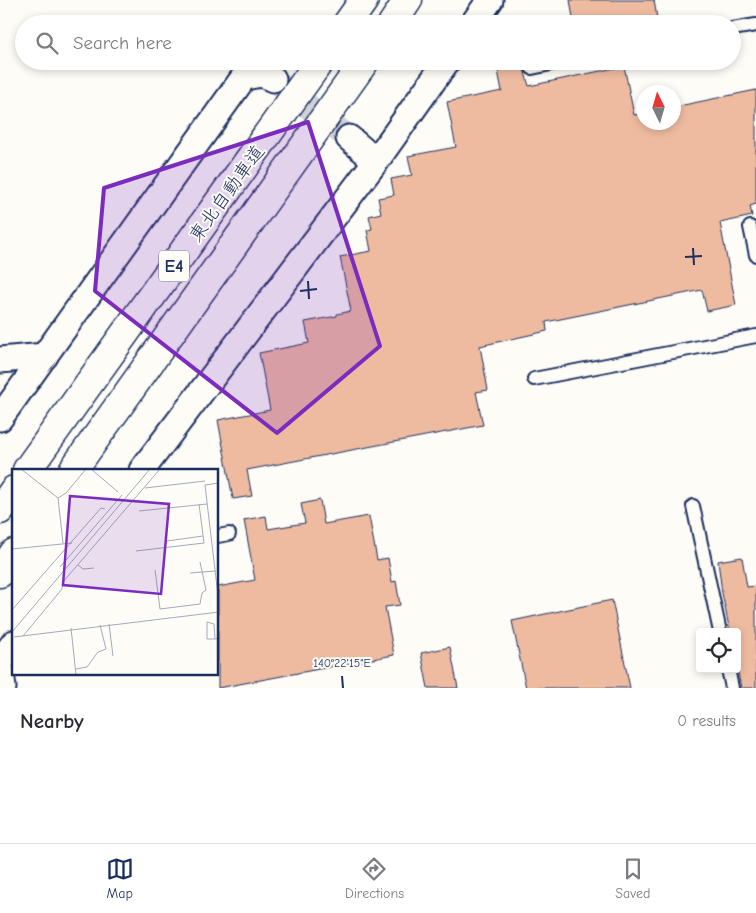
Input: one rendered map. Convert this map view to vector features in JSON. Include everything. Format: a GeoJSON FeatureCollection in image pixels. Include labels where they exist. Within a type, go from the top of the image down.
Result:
{"type":"FeatureCollection","features":[{"type":"Feature","properties":{"kind":"highway"},"geometry":{"type":"LineString","coordinates":[[353,15],[364,0]]}},
{"type":"Feature","properties":{"kind":"highway"},"geometry":{"type":"LineString","coordinates":[[398,15],[408,0]]}},
{"type":"Feature","properties":{"kind":"highway","name":"東北自動車道"},"geometry":{"type":"LineString","coordinates":[[28,469],[314,70]]}},
{"type":"Feature","properties":{"kind":"highway","name":"東北自動車道"},"geometry":{"type":"LineString","coordinates":[[74,469],[359,70]]}},
{"type":"Feature","properties":{"kind":"highway"},"geometry":{"type":"LineString","coordinates":[[0,510],[12,493]]}},
{"type":"Feature","properties":{"kind":"highway"},"geometry":{"type":"LineString","coordinates":[[0,573],[12,556]]}},
{"type":"Feature","properties":{"kind":"street"},"geometry":{"type":"LineString","coordinates":[[479,15],[490,0]]}},
{"type":"Feature","properties":{"kind":"street"},"geometry":{"type":"LineString","coordinates":[[143,469],[376,161],[441,70]]}},
{"type":"Feature","properties":{"kind":"street"},"geometry":{"type":"LineString","coordinates":[[0,418],[244,77],[262,74],[273,79]]}},
{"type":"Feature","properties":{"kind":"street"},"geometry":{"type":"LineString","coordinates":[[349,138],[376,161]]}},
{"type":"Feature","properties":{"kind":"street"},"geometry":{"type":"LineString","coordinates":[[0,360],[45,356]]}},
{"type":"Feature","properties":{"kind":"street"},"geometry":{"type":"LineString","coordinates":[[3,688],[0,662],[12,646]]}},
{"type":"Feature","properties":{"kind":"lane"},"geometry":{"type":"LineString","coordinates":[[741,28],[756,25]]}},
{"type":"Feature","properties":{"kind":"lane"},"geometry":{"type":"LineString","coordinates":[[750,227],[756,255]]}},
{"type":"Feature","properties":{"kind":"lane"},"geometry":{"type":"LineString","coordinates":[[534,379],[756,336]]}},
{"type":"Feature","properties":{"kind":"lane"},"geometry":{"type":"LineString","coordinates":[[692,506],[719,628]]}},
{"type":"Feature","properties":{"kind":"lane"},"geometry":{"type":"LineString","coordinates":[[729,673],[732,688]]}},
{"type":"Feature","properties":{"kind":"highlighted area"},"geometry":{"type":"Polygon","coordinates":[[[308,122],[380,346],[277,433],[95,291],[104,188],[308,122]]]}},
{"type":"Feature","properties":{"kind":"building"},"geometry":{"type":"Polygon","coordinates":[[[570,0],[654,0],[656,15],[572,15],[570,0]]]}},
{"type":"Feature","properties":{"kind":"building"},"geometry":{"type":"Polygon","coordinates":[[[498,70],[524,70],[529,86],[605,70],[625,70],[634,115],[636,115],[636,130],[681,130],[681,106],[756,90],[756,204],[750,206],[752,216],[720,223],[736,305],[707,311],[702,290],[546,322],[547,331],[480,346],[488,390],[476,392],[483,425],[247,470],[252,496],[233,499],[218,420],[270,410],[259,353],[309,343],[305,322],[337,316],[337,314],[351,311],[340,257],[371,251],[367,230],[372,229],[369,216],[381,213],[378,198],[394,195],[391,179],[412,175],[408,156],[456,147],[447,102],[502,91],[498,70]]]}},
{"type":"Feature","properties":{"kind":"building"},"geometry":{"type":"Polygon","coordinates":[[[320,500],[324,524],[369,516],[377,560],[388,558],[392,582],[396,581],[400,605],[385,607],[394,655],[218,688],[219,587],[255,580],[244,520],[266,516],[268,529],[305,523],[301,504],[320,500]]]}},
{"type":"Feature","properties":{"kind":"building"},"geometry":{"type":"Polygon","coordinates":[[[742,557],[747,587],[756,586],[756,688],[741,688],[738,673],[741,673],[741,628],[729,628],[718,561],[742,557]]]}},
{"type":"Feature","properties":{"kind":"building"},"geometry":{"type":"Polygon","coordinates":[[[612,600],[630,688],[526,688],[512,621],[612,600]]]}},
{"type":"Feature","properties":{"kind":"building"},"geometry":{"type":"Polygon","coordinates":[[[450,647],[458,688],[428,688],[421,653],[450,647]]]}},
{"type":"Feature","properties":{"kind":"tunnel"},"geometry":{"type":"LineString","coordinates":[[273,79],[349,138]]}}]}
